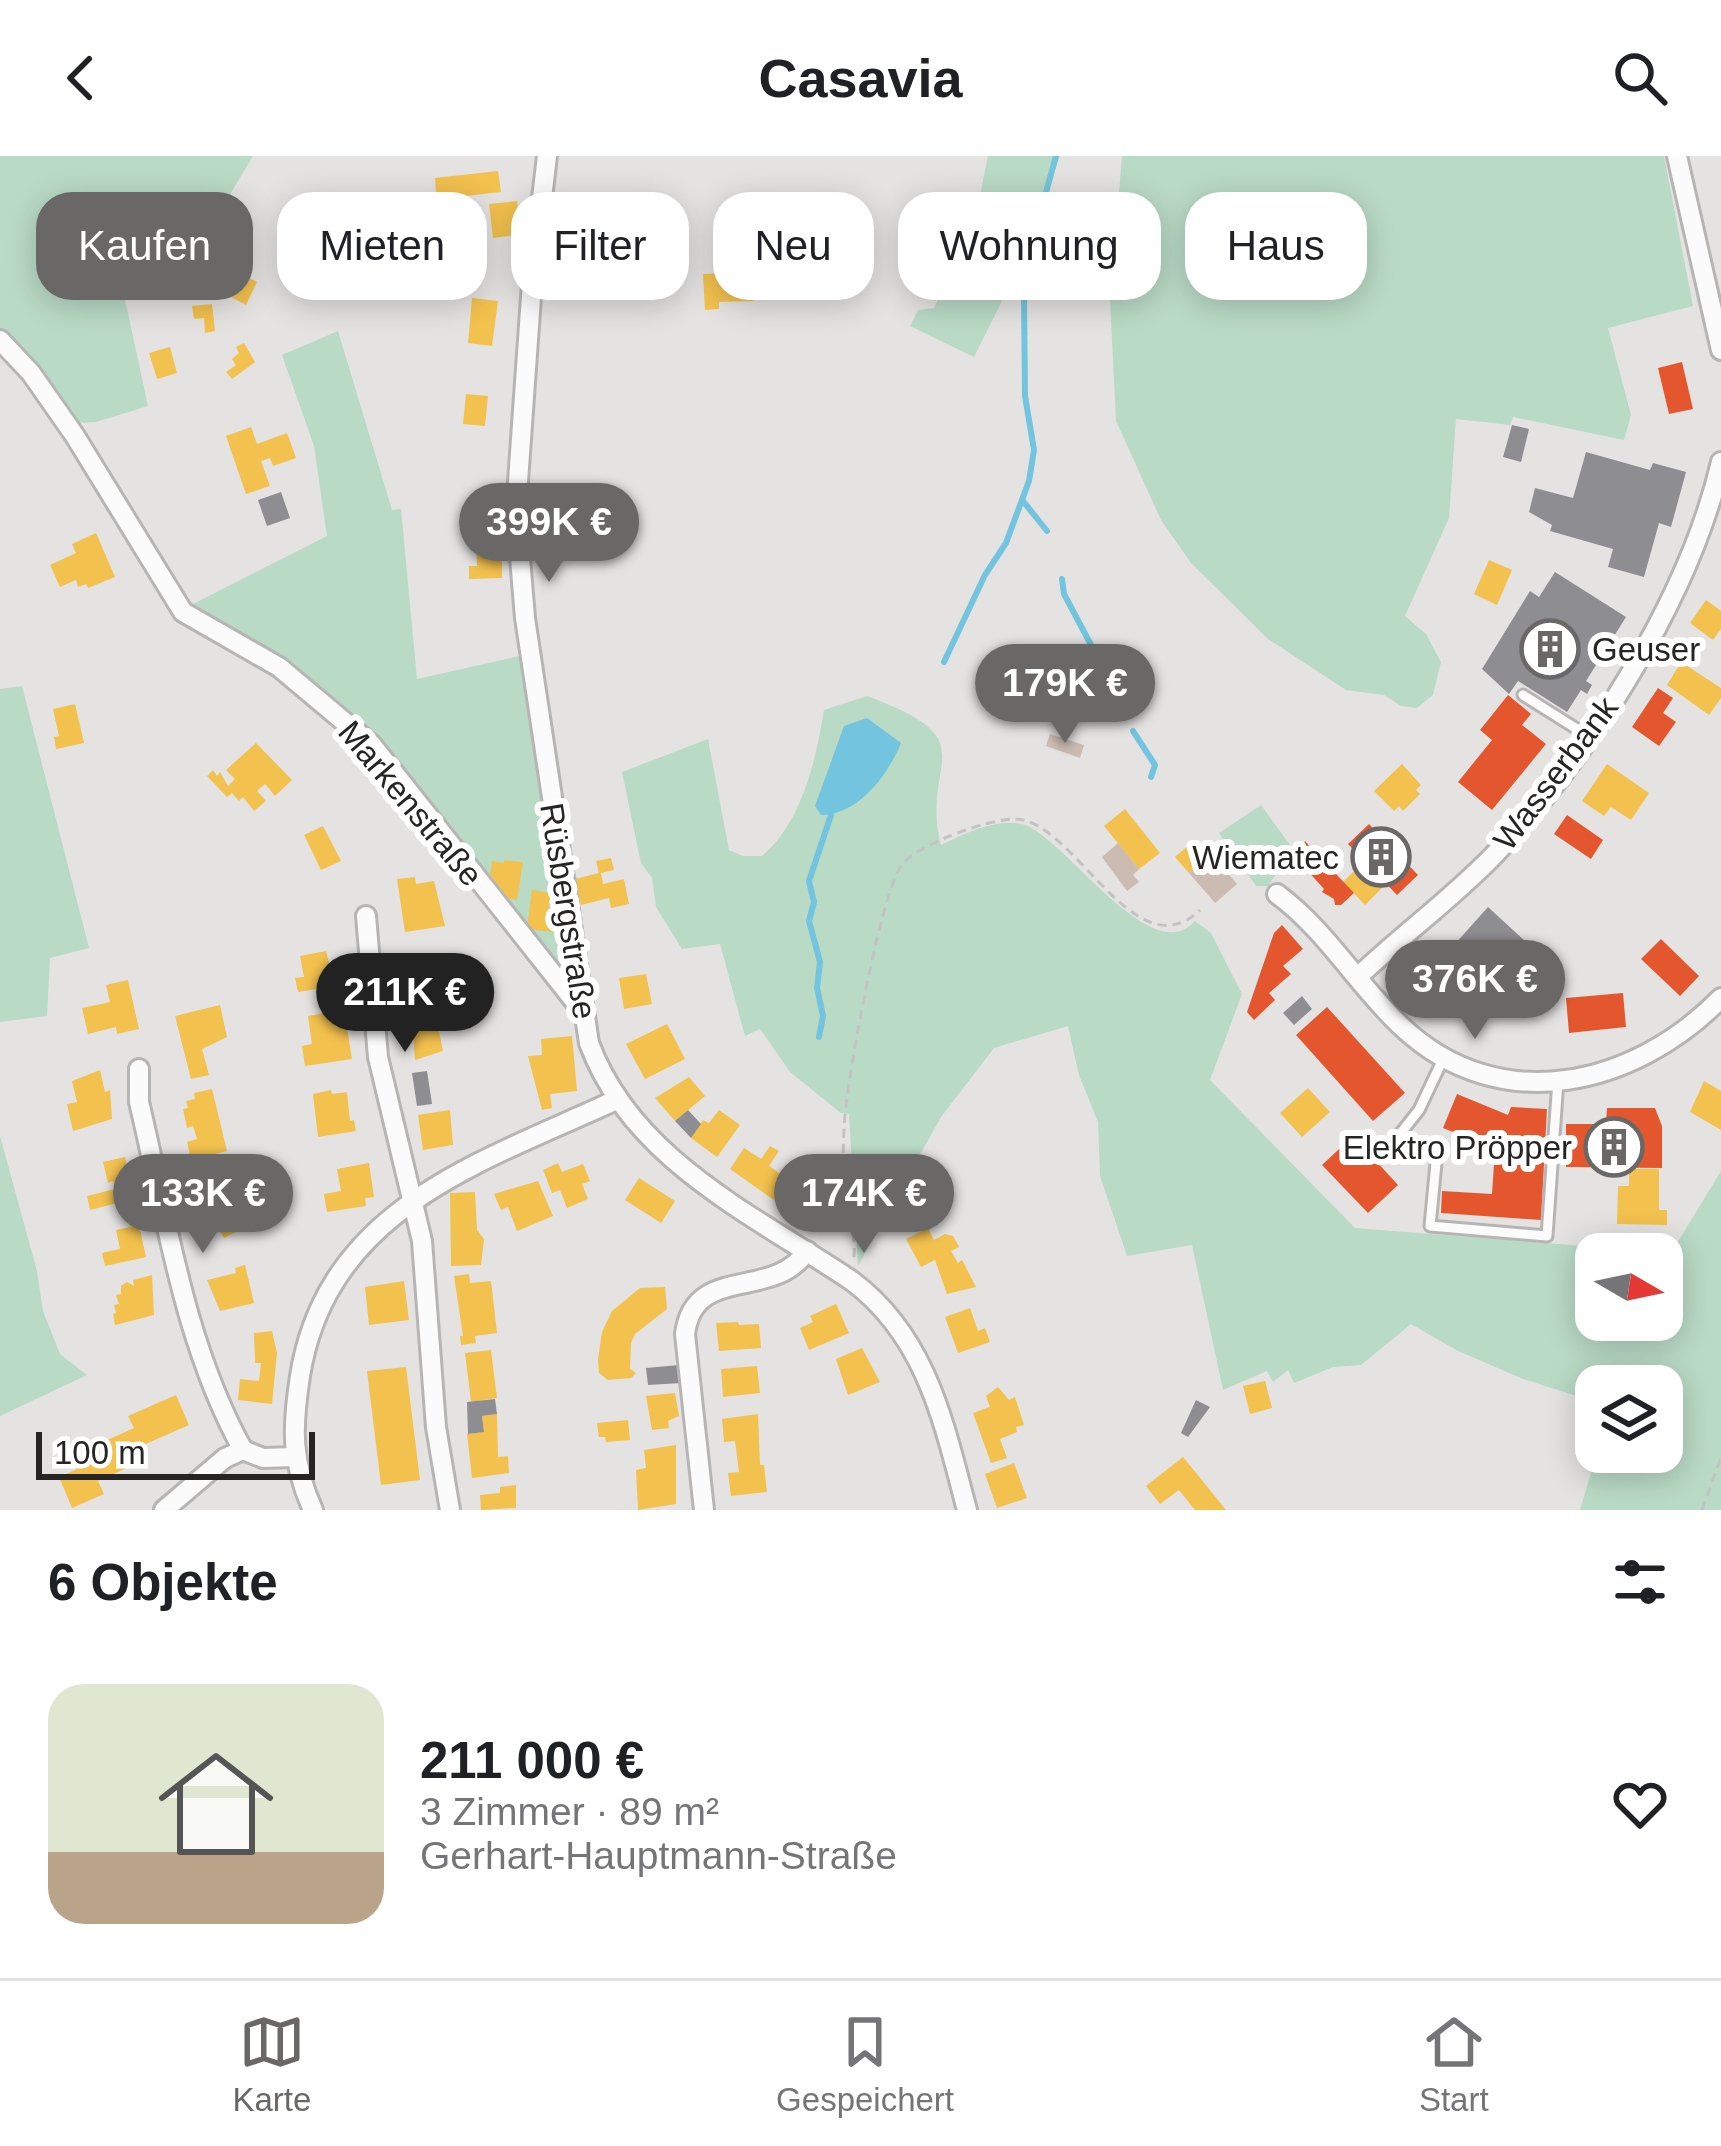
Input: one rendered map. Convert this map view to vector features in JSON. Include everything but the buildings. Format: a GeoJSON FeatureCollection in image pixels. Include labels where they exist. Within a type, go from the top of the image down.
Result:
{"type":"FeatureCollection","features":[{"type":"Feature","properties":{"kind":"street","name":"Rüsbergstraße"},"geometry":{"type":"LineString","coordinates":[[547,156],[532,284],[516,510],[525,618],[583,1011],[595,1059],[616,1100],[673,1161],[876,1298],[919,1357],[938,1398],[968,1510]]}},
{"type":"Feature","properties":{"kind":"street"},"geometry":{"type":"LineString","coordinates":[[1677,156],[1721,350]]}},
{"type":"Feature","properties":{"kind":"street","name":"Markenstraße"},"geometry":{"type":"LineString","coordinates":[[0,340],[31,373],[75,436],[183,612],[279,667],[372,745],[583,1011]]}},
{"type":"Feature","properties":{"kind":"street","name":"Wasserbank"},"geometry":{"type":"LineString","coordinates":[[1359,976],[1495,854],[1588,736],[1658,622],[1693,544],[1721,462]]}},
{"type":"Feature","properties":{"kind":"street"},"geometry":{"type":"LineString","coordinates":[[1277,894],[1359,976],[1398,1024],[1444,1057],[1502,1076],[1558,1080],[1601,1074],[1650,1055],[1696,1023],[1721,998]]}},
{"type":"Feature","properties":{"kind":"street"},"geometry":{"type":"LineString","coordinates":[[367,916],[378,1057],[427,1280],[436,1427],[450,1510]]}},
{"type":"Feature","properties":{"kind":"street"},"geometry":{"type":"LineString","coordinates":[[139,1069],[140,1102],[202,1361],[218,1406],[242,1450],[263,1458],[294,1457]]}},
{"type":"Feature","properties":{"kind":"street"},"geometry":{"type":"LineString","coordinates":[[313,1510],[294,1457],[302,1367],[329,1293],[358,1248],[436,1183],[616,1100]]}},
{"type":"Feature","properties":{"kind":"street"},"geometry":{"type":"LineString","coordinates":[[704,1510],[685,1334],[688,1311],[710,1291],[794,1270],[807,1251]]}},
{"type":"Feature","properties":{"kind":"street"},"geometry":{"type":"LineString","coordinates":[[164,1510],[225,1458],[242,1450]]}},
{"type":"Feature","properties":{"kind":"lane"},"geometry":{"type":"LineString","coordinates":[[1523,695],[1588,736]]}},
{"type":"Feature","properties":{"kind":"lane"},"geometry":{"type":"LineString","coordinates":[[1381,1158],[1419,1110],[1444,1057]]}},
{"type":"Feature","properties":{"kind":"lane"},"geometry":{"type":"LineString","coordinates":[[1436,1163],[1430,1226],[1547,1236],[1558,1080]]}},
{"type":"Feature","properties":{"kind":"path"},"geometry":{"type":"LineString","coordinates":[[852,1280],[855,1247],[845,1186],[844,1124],[880,921],[903,863],[954,835],[995,821],[1020,819],[1047,832],[1121,904],[1156,923],[1173,928],[1184,925],[1200,910]]}},
{"type":"Feature","properties":{"kind":"path"},"geometry":{"type":"LineString","coordinates":[[1702,1510],[1721,1457]]}},
{"type":"Feature","properties":{"kind":"green space"},"geometry":{"type":"Polygon","coordinates":[[[0,156],[253,156],[231,192],[36,192],[36,300],[125,300],[148,406],[96,422],[74,423],[0,336],[0,156]]]}},
{"type":"Feature","properties":{"kind":"green space"},"geometry":{"type":"Polygon","coordinates":[[[988,156],[1060,156],[1046,192],[981,192],[988,156]]]}},
{"type":"Feature","properties":{"kind":"green space"},"geometry":{"type":"Polygon","coordinates":[[[1122,156],[1664,156],[1693,306],[1608,328],[1631,415],[1624,440],[1513,417],[1510,425],[1456,419],[1449,518],[1405,616],[1426,634],[1441,662],[1433,695],[1417,708],[1401,706],[1384,695],[1346,690],[1268,639],[1191,563],[1161,520],[1116,421],[1110,300],[1161,300],[1161,192],[1119,192],[1122,156]]]}},
{"type":"Feature","properties":{"kind":"green space"},"geometry":{"type":"Polygon","coordinates":[[[938,300],[1002,300],[974,357],[910,326],[918,310],[934,308],[938,300]]]}},
{"type":"Feature","properties":{"kind":"green space"},"geometry":{"type":"Polygon","coordinates":[[[338,331],[392,510],[401,509],[417,679],[524,655],[548,809],[562,966],[556,965],[437,821],[276,657],[189,606],[327,536],[314,446],[282,355],[338,331]]]}},
{"type":"Feature","properties":{"kind":"green space"},"geometry":{"type":"Polygon","coordinates":[[[22,686],[89,948],[50,958],[47,1016],[0,1022],[0,689],[22,686]]]}},
{"type":"Feature","properties":{"kind":"green space"},"geometry":{"type":"Polygon","coordinates":[[[867,696],[905,712],[939,741],[941,845],[991,825],[1022,824],[1155,929],[1177,932],[1195,921],[1211,933],[1242,994],[1210,1080],[1355,1228],[1575,1245],[1575,1341],[1683,1341],[1683,1233],[1721,1171],[1721,1510],[1580,1510],[1591,1473],[1683,1473],[1683,1365],[1575,1365],[1575,1395],[1456,1350],[1411,1324],[1361,1365],[1333,1367],[1294,1383],[1288,1370],[1273,1382],[1267,1371],[1223,1390],[1192,1245],[1127,1256],[1100,1176],[1098,1122],[1079,1075],[1068,1026],[994,1048],[941,1117],[858,1266],[849,1114],[841,1113],[790,1072],[760,1029],[745,1036],[720,944],[682,949],[656,907],[652,878],[641,863],[622,772],[708,739],[729,850],[762,856],[787,826],[811,769],[824,710],[867,696]]]}},
{"type":"Feature","properties":{"kind":"green space"},"geometry":{"type":"Polygon","coordinates":[[[1261,805],[1293,849],[1268,886],[1256,886],[1219,833],[1261,805]]]}},
{"type":"Feature","properties":{"kind":"green space"},"geometry":{"type":"Polygon","coordinates":[[[0,1136],[37,1271],[43,1311],[60,1354],[87,1375],[0,1416],[0,1136]]]}},
{"type":"Feature","properties":{"kind":"water"},"geometry":{"type":"Polygon","coordinates":[[[867,718],[901,743],[880,780],[859,801],[821,815],[815,806],[844,726],[867,718]]]}},
{"type":"Feature","properties":{"kind":"waterway"},"geometry":{"type":"LineString","coordinates":[[944,662],[985,575],[1006,543],[1029,481],[1034,450],[1025,396],[1024,297],[1034,236],[1056,156]]}},
{"type":"Feature","properties":{"kind":"waterway"},"geometry":{"type":"LineString","coordinates":[[1023,501],[1047,531]]}},
{"type":"Feature","properties":{"kind":"waterway"},"geometry":{"type":"LineString","coordinates":[[1062,579],[1064,594],[1099,660],[1116,709]]}},
{"type":"Feature","properties":{"kind":"waterway"},"geometry":{"type":"LineString","coordinates":[[1133,731],[1155,765],[1151,777]]}},
{"type":"Feature","properties":{"kind":"waterway"},"geometry":{"type":"LineString","coordinates":[[819,1037],[823,1016],[817,988],[820,962],[809,921],[814,902],[809,881],[831,815]]}},
{"type":"Feature","properties":{"kind":"place","name":"Geuser"},"geometry":{"type":"Point","coordinates":[1550,649]}},
{"type":"Feature","properties":{"kind":"place","name":"Wiematec"},"geometry":{"type":"Point","coordinates":[1381,857]}},
{"type":"Feature","properties":{"kind":"place","name":"Elektro Pröpper"},"geometry":{"type":"Point","coordinates":[1614,1147]}}]}
